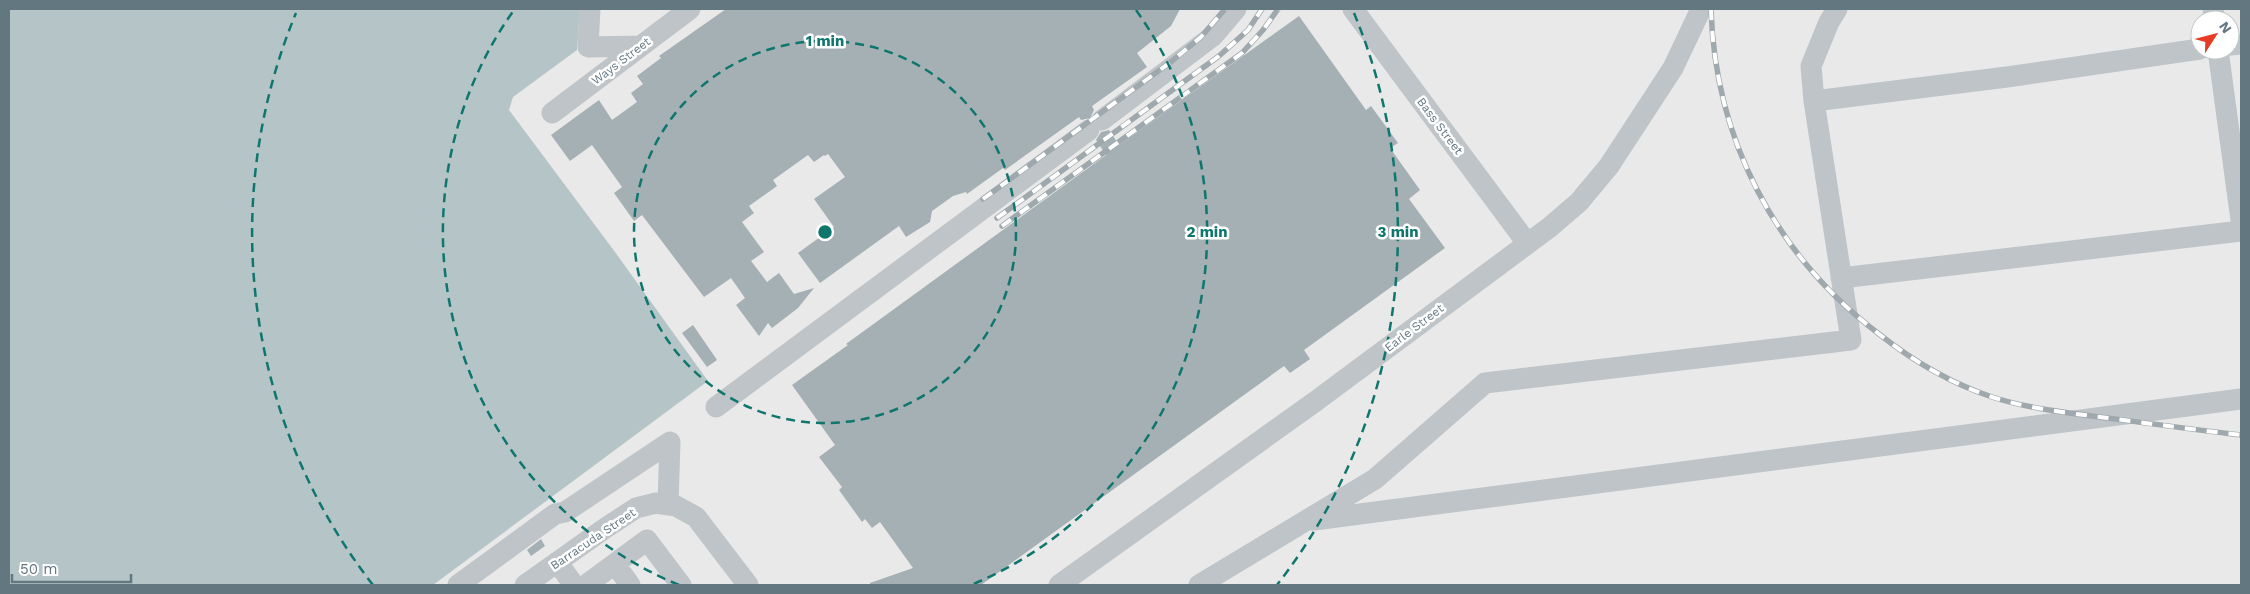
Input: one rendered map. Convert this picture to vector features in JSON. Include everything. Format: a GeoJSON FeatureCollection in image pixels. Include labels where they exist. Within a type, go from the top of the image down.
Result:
{"type":"FeatureCollection","features":[{"type":"Feature","properties":{"kind":"street"},"geometry":{"type":"LineString","coordinates":[[590,9],[588,47],[641,46]]}},
{"type":"Feature","properties":{"kind":"street","name":"Ways Street"},"geometry":{"type":"LineString","coordinates":[[552,113],[690,9]]}},
{"type":"Feature","properties":{"kind":"street"},"geometry":{"type":"LineString","coordinates":[[716,407],[1213,36],[1236,9]]}},
{"type":"Feature","properties":{"kind":"street","name":"Bass Street"},"geometry":{"type":"LineString","coordinates":[[1353,9],[1527,243]]}},
{"type":"Feature","properties":{"kind":"street","name":"Earle Street"},"geometry":{"type":"LineString","coordinates":[[1059,585],[1316,401],[1550,227],[1578,202],[1609,166],[1673,68],[1701,9]]}},
{"type":"Feature","properties":{"kind":"street"},"geometry":{"type":"LineString","coordinates":[[1199,585],[1375,479],[1485,383],[1851,340],[1814,101],[1811,66],[1829,22],[1837,9]]}},
{"type":"Feature","properties":{"kind":"street"},"geometry":{"type":"LineString","coordinates":[[1814,101],[2007,77],[2190,50]]}},
{"type":"Feature","properties":{"kind":"street"},"geometry":{"type":"LineString","coordinates":[[2219,60],[2241,220]]}},
{"type":"Feature","properties":{"kind":"street"},"geometry":{"type":"LineString","coordinates":[[1841,278],[2241,231]]}},
{"type":"Feature","properties":{"kind":"street"},"geometry":{"type":"LineString","coordinates":[[1306,521],[2241,398]]}},
{"type":"Feature","properties":{"kind":"street"},"geometry":{"type":"LineString","coordinates":[[458,585],[555,514],[565,512],[670,442],[668,504]]}},
{"type":"Feature","properties":{"kind":"street","name":"Barracuda Street"},"geometry":{"type":"LineString","coordinates":[[525,585],[636,508],[668,504],[676,506],[696,517],[748,585]]}},
{"type":"Feature","properties":{"kind":"street"},"geometry":{"type":"LineString","coordinates":[[586,585],[648,540],[681,585]]}},
{"type":"Feature","properties":{"kind":"street"},"geometry":{"type":"LineString","coordinates":[[557,562],[574,585]]}},
{"type":"Feature","properties":{"kind":"street"},"geometry":{"type":"LineString","coordinates":[[615,564],[630,585]]}},
{"type":"Feature","properties":{"kind":"shaded area"},"geometry":{"type":"Polygon","coordinates":[[[9,9],[2241,9],[2241,585],[9,585],[9,9]]]}},
{"type":"Feature","properties":{"kind":"shaded area"},"geometry":{"type":"Polygon","coordinates":[[[9,9],[580,9],[577,50],[513,97],[509,110],[708,381],[433,585],[9,585],[9,9]]]}},
{"type":"Feature","properties":{"kind":"building"},"geometry":{"type":"Polygon","coordinates":[[[726,9],[1180,9],[1171,26],[1137,53],[1147,67],[1092,106],[1094,110],[1090,118],[1081,120],[1079,117],[1005,170],[1003,168],[967,194],[966,192],[953,196],[932,211],[930,222],[906,237],[899,226],[820,283],[798,253],[834,227],[814,199],[845,177],[828,154],[814,162],[808,155],[773,180],[777,186],[749,206],[754,213],[742,222],[764,252],[751,261],[767,282],[779,273],[794,294],[814,288],[798,308],[772,328],[768,323],[759,336],[736,305],[745,298],[731,278],[704,297],[642,215],[634,221],[614,193],[622,187],[592,145],[570,161],[551,135],[599,100],[612,120],[637,102],[631,93],[643,84],[637,76],[661,58],[659,56],[726,9]]]}},
{"type":"Feature","properties":{"kind":"building"},"geometry":{"type":"Polygon","coordinates":[[[1299,16],[1366,110],[1371,106],[1398,143],[1390,148],[1420,190],[1409,199],[1445,248],[1304,350],[1310,359],[1290,373],[1284,366],[981,585],[870,585],[870,583],[913,568],[880,522],[872,528],[865,519],[862,522],[839,490],[842,487],[819,457],[835,445],[792,385],[1106,155],[1096,140],[1101,132],[1109,130],[1119,145],[1299,16]]]}},
{"type":"Feature","properties":{"kind":"building"},"geometry":{"type":"Polygon","coordinates":[[[693,325],[717,360],[707,367],[682,333],[693,325]]]}},
{"type":"Feature","properties":{"kind":"building"},"geometry":{"type":"Polygon","coordinates":[[[541,539],[545,546],[531,556],[527,550],[541,539]]]}},
{"type":"Feature","properties":{"kind":"railway"},"geometry":{"type":"LineString","coordinates":[[983,199],[1172,61],[1201,37],[1225,9]]}},
{"type":"Feature","properties":{"kind":"railway"},"geometry":{"type":"LineString","coordinates":[[997,218],[1219,56],[1248,30],[1262,9]]}},
{"type":"Feature","properties":{"kind":"railway"},"geometry":{"type":"LineString","coordinates":[[1002,226],[1242,53],[1263,30],[1278,9]]}},
{"type":"Feature","properties":{"kind":"railway"},"geometry":{"type":"LineString","coordinates":[[1711,9],[1715,57],[1724,104],[1738,148],[1758,191],[1781,231],[1809,268],[1842,303],[1879,334],[1905,353],[1947,378],[1976,391],[2006,401],[2035,408],[2241,435]]}}]}
